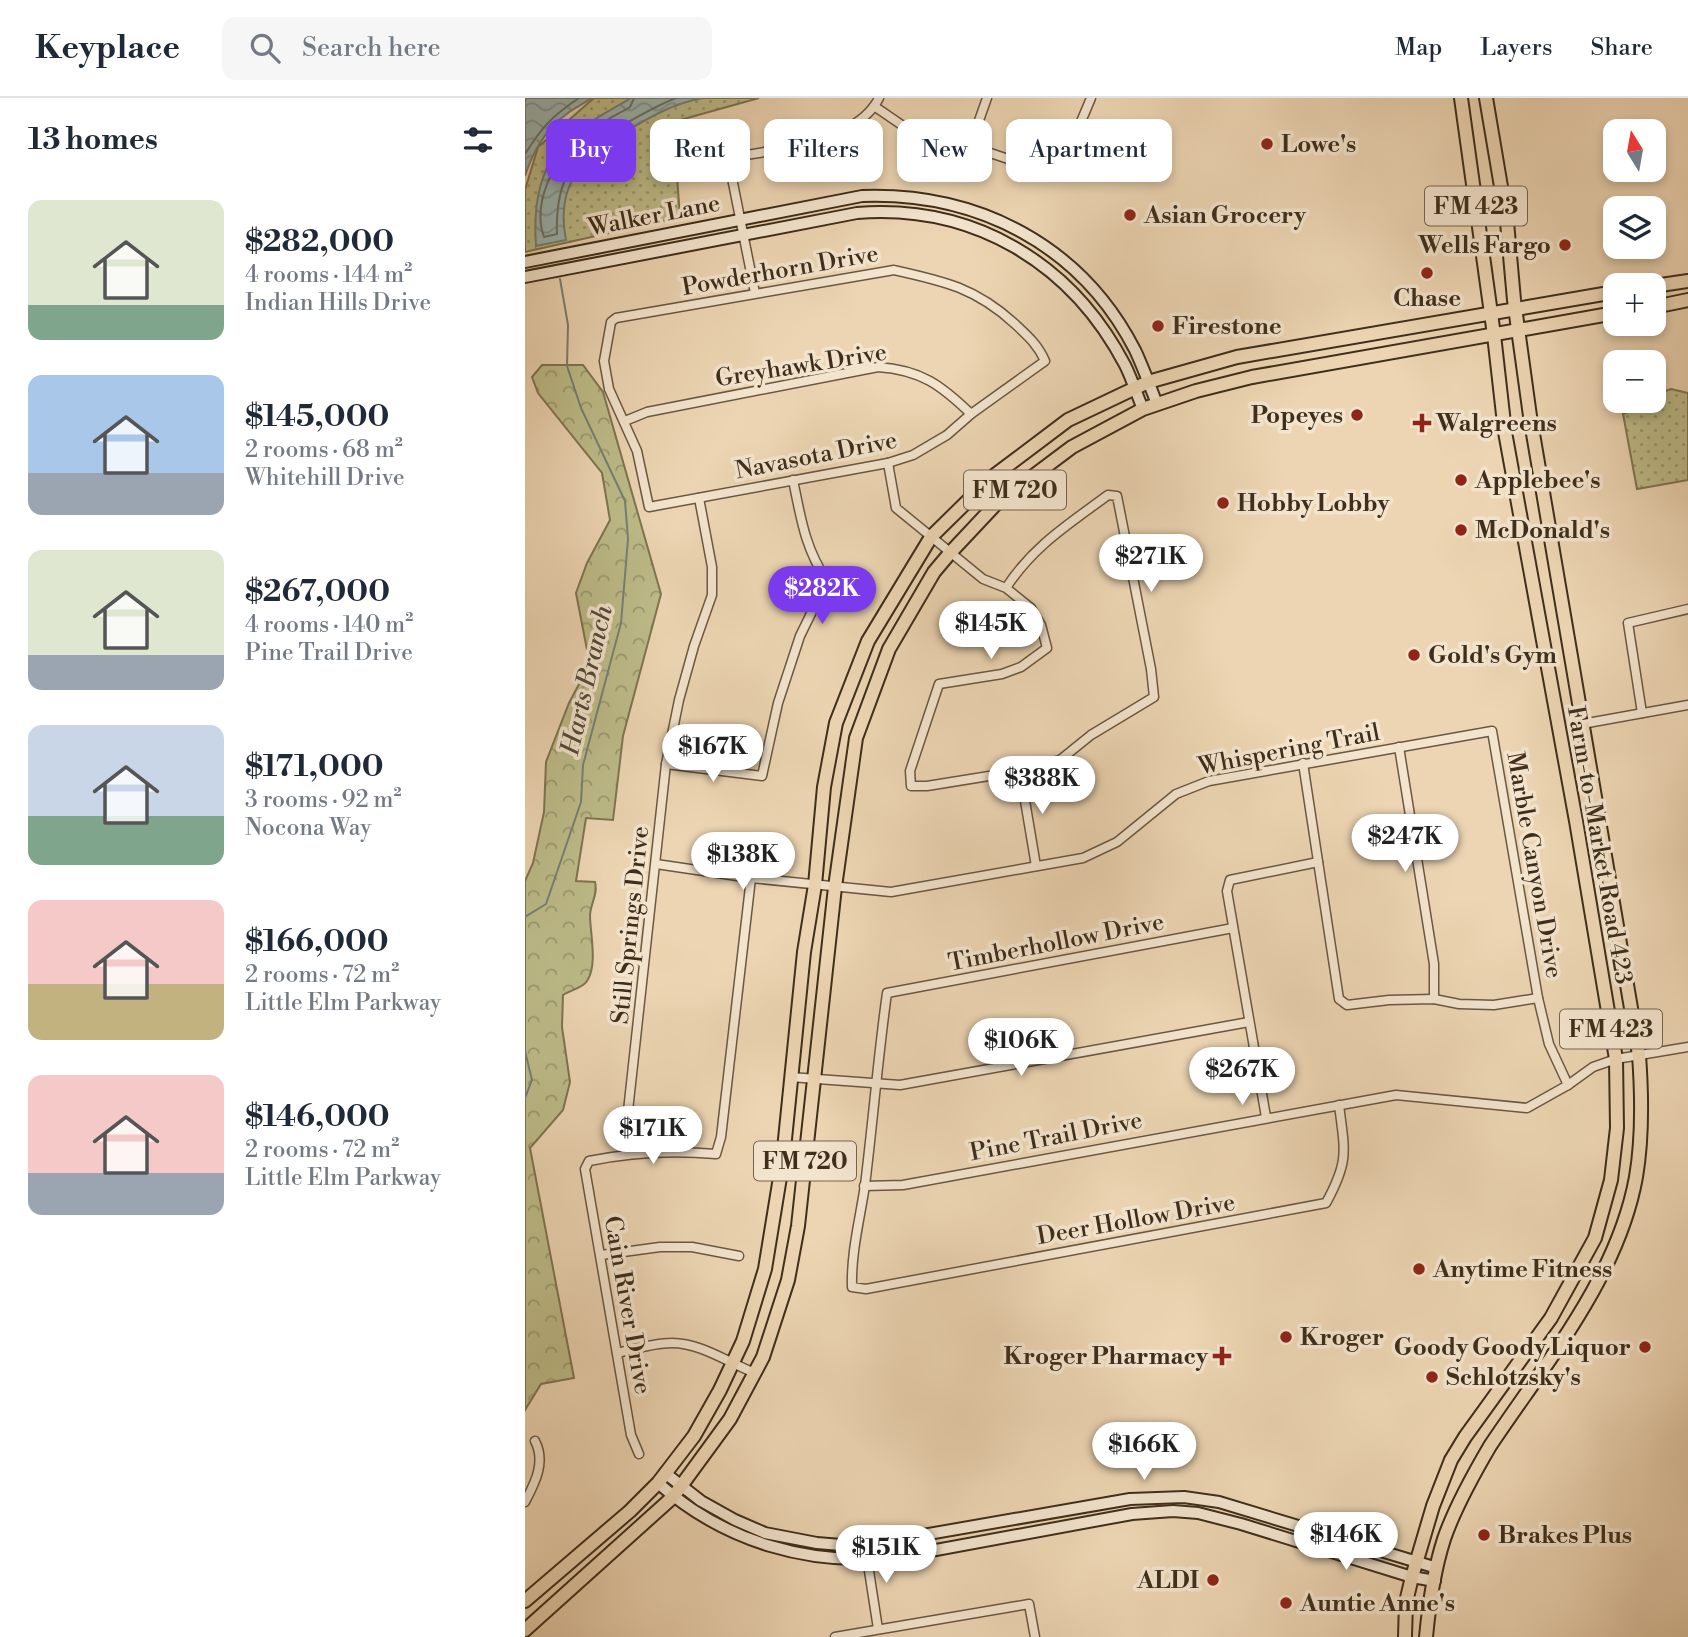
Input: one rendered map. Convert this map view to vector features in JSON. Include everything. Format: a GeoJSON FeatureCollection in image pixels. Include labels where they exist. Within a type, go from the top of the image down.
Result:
{"type":"FeatureCollection","features":[{"type":"Feature","properties":{"kind":"main road","name":"Farm-to-Market Road 423"},"geometry":{"type":"LineString","coordinates":[[1405,1637],[1406,1602],[1412,1577],[1433,1506],[1451,1460],[1551,1318],[1595,1238],[1611,1180],[1617,1128],[1616,1059],[1576,821],[1505,432],[1461,98]]}},
{"type":"Feature","properties":{"kind":"main road","name":"Farm-to-Market Road 423"},"geometry":{"type":"LineString","coordinates":[[1426,1637],[1444,1539],[1475,1472],[1596,1287],[1616,1246],[1629,1208],[1641,1137],[1639,1055],[1530,416],[1515,310],[1507,222],[1486,98]]}},
{"type":"Feature","properties":{"kind":"main road","name":"Walker Lane"},"geometry":{"type":"LineString","coordinates":[[525,262],[843,199],[892,195],[948,202],[998,220],[1042,244],[1083,277],[1107,305],[1128,338],[1157,404]]}},
{"type":"Feature","properties":{"kind":"main road","name":"Walker Lane"},"geometry":{"type":"LineString","coordinates":[[525,277],[837,216],[881,211],[939,216],[981,229],[1056,275],[1097,322],[1125,365],[1143,409]]}},
{"type":"Feature","properties":{"kind":"main road"},"geometry":{"type":"LineString","coordinates":[[1666,284],[1688,281]]}},
{"type":"Feature","properties":{"kind":"main road"},"geometry":{"type":"LineString","coordinates":[[525,1601],[630,1511],[661,1478],[694,1436],[744,1341],[765,1269],[783,1159],[824,787],[836,723],[868,641],[931,537],[991,478],[1068,420],[1148,382],[1237,357],[1603,294]]}},
{"type":"Feature","properties":{"kind":"main road"},"geometry":{"type":"LineString","coordinates":[[1666,304],[1688,300]]}},
{"type":"Feature","properties":{"kind":"main road"},"geometry":{"type":"LineString","coordinates":[[1494,335],[1603,315]]}},
{"type":"Feature","properties":{"kind":"main road","name":"FM 720"},"geometry":{"type":"LineString","coordinates":[[525,1630],[678,1492],[730,1419],[763,1357],[788,1280],[798,1226],[835,887],[856,738],[889,649],[929,581],[950,553],[996,504],[1072,447],[1143,409],[1224,383],[1494,335]]}},
{"type":"Feature","properties":{"kind":"main road"},"geometry":{"type":"LineString","coordinates":[[1314,343],[1317,366]]}},
{"type":"Feature","properties":{"kind":"main road"},"geometry":{"type":"LineString","coordinates":[[1528,551],[1553,546]]}},
{"type":"Feature","properties":{"kind":"main road"},"geometry":{"type":"LineString","coordinates":[[1576,821],[1598,817]]}},
{"type":"Feature","properties":{"kind":"main road"},"geometry":{"type":"LineString","coordinates":[[1551,1318],[1568,1330]]}},
{"type":"Feature","properties":{"kind":"main road"},"geometry":{"type":"LineString","coordinates":[[661,1478],[727,1531],[759,1543],[817,1557],[868,1561],[1152,1512],[1198,1513],[1412,1577],[1436,1575]]}},
{"type":"Feature","properties":{"kind":"main road"},"geometry":{"type":"LineString","coordinates":[[678,1492],[765,1533],[817,1543],[865,1545],[1129,1499],[1184,1497],[1219,1503],[1416,1562],[1436,1575]]}},
{"type":"Feature","properties":{"kind":"main road"},"geometry":{"type":"LineString","coordinates":[[1105,1504],[1108,1519]]}},
{"type":"Feature","properties":{"kind":"main road"},"geometry":{"type":"LineString","coordinates":[[564,1568],[577,1585]]}},
{"type":"Feature","properties":{"kind":"street"},"geometry":{"type":"LineString","coordinates":[[980,119],[987,98]]}},
{"type":"Feature","properties":{"kind":"street"},"geometry":{"type":"LineString","coordinates":[[992,154],[1058,176],[1091,98]]}},
{"type":"Feature","properties":{"kind":"street"},"geometry":{"type":"LineString","coordinates":[[755,293],[728,158],[800,146],[843,132],[876,102],[897,120]]}},
{"type":"Feature","properties":{"kind":"street","name":"Powderhorn Drive"},"geometry":{"type":"LineString","coordinates":[[625,421],[609,389],[604,361],[611,322],[616,318],[894,270],[946,281],[994,304],[1038,345],[1045,361]]}},
{"type":"Feature","properties":{"kind":"street","name":"Navasota Drive"},"geometry":{"type":"LineString","coordinates":[[625,421],[637,451],[649,507],[888,463],[913,455],[947,435],[971,414],[1045,361]]}},
{"type":"Feature","properties":{"kind":"street","name":"Greyhawk Drive"},"geometry":{"type":"LineString","coordinates":[[625,421],[647,412],[878,367],[902,369],[924,377],[947,390],[971,414]]}},
{"type":"Feature","properties":{"kind":"street"},"geometry":{"type":"LineString","coordinates":[[888,463],[895,508],[983,579],[1006,588],[1031,608],[1041,625],[1047,648],[1021,667],[1002,674],[939,684],[910,771],[911,786],[927,786],[1020,771],[1059,760],[1091,735],[1154,697],[1151,668],[1117,496],[1108,495],[1043,543],[1020,566],[1006,588]]}},
{"type":"Feature","properties":{"kind":"street"},"geometry":{"type":"LineString","coordinates":[[666,764],[762,776],[782,689],[800,636],[827,581],[813,560],[805,539],[793,480]]}},
{"type":"Feature","properties":{"kind":"street","name":"Still Springs Drive"},"geometry":{"type":"LineString","coordinates":[[626,1153],[627,1120],[666,764],[679,699],[712,595],[712,567],[699,498]]}},
{"type":"Feature","properties":{"kind":"street"},"geometry":{"type":"LineString","coordinates":[[1642,713],[1628,623],[1688,609]]}},
{"type":"Feature","properties":{"kind":"street"},"geometry":{"type":"LineString","coordinates":[[1582,724],[1688,705]]}},
{"type":"Feature","properties":{"kind":"street","name":"Whispering Trail"},"geometry":{"type":"LineString","coordinates":[[656,864],[751,878],[891,892],[1083,858],[1117,842],[1176,794],[1209,781],[1492,731]]}},
{"type":"Feature","properties":{"kind":"street","name":"Marble Canyon Drive"},"geometry":{"type":"LineString","coordinates":[[1492,731],[1538,998],[1549,1044],[1568,1085]]}},
{"type":"Feature","properties":{"kind":"street"},"geometry":{"type":"LineString","coordinates":[[1399,747],[1434,964],[1434,999]]}},
{"type":"Feature","properties":{"kind":"street"},"geometry":{"type":"LineString","coordinates":[[1303,763],[1339,999],[1347,1005],[1434,999],[1459,1004],[1495,1004],[1538,998]]}},
{"type":"Feature","properties":{"kind":"street"},"geometry":{"type":"LineString","coordinates":[[1020,771],[1036,866]]}},
{"type":"Feature","properties":{"kind":"street"},"geometry":{"type":"LineString","coordinates":[[1266,1117],[1227,891],[1230,880],[1318,862]]}},
{"type":"Feature","properties":{"kind":"street"},"geometry":{"type":"LineString","coordinates":[[626,1153],[674,1150],[716,1154],[721,1137],[751,878]]}},
{"type":"Feature","properties":{"kind":"street","name":"Timberhollow Drive"},"geometry":{"type":"LineString","coordinates":[[874,1084],[887,993],[1233,928]]}},
{"type":"Feature","properties":{"kind":"street"},"geometry":{"type":"LineString","coordinates":[[790,1077],[900,1086],[1249,1022]]}},
{"type":"Feature","properties":{"kind":"street","name":"Pine Trail Drive"},"geometry":{"type":"LineString","coordinates":[[865,1186],[903,1185],[1396,1095],[1527,1108],[1593,1067],[1616,1059],[1688,1047]]}},
{"type":"Feature","properties":{"kind":"street"},"geometry":{"type":"LineString","coordinates":[[865,1186],[874,1084]]}},
{"type":"Feature","properties":{"kind":"street","name":"Deer Hollow Drive"},"geometry":{"type":"LineString","coordinates":[[865,1186],[852,1262],[852,1287],[866,1289],[1326,1203],[1339,1179],[1345,1154],[1339,1105]]}},
{"type":"Feature","properties":{"kind":"street","name":"Cain River Drive"},"geometry":{"type":"LineString","coordinates":[[626,1153],[589,1161],[585,1169],[631,1435],[639,1454]]}},
{"type":"Feature","properties":{"kind":"street"},"geometry":{"type":"LineString","coordinates":[[601,1255],[660,1247],[692,1247],[739,1256]]}},
{"type":"Feature","properties":{"kind":"street"},"geometry":{"type":"LineString","coordinates":[[617,1353],[673,1342],[699,1348],[755,1373]]}},
{"type":"Feature","properties":{"kind":"street"},"geometry":{"type":"LineString","coordinates":[[525,1502],[540,1469],[540,1451],[535,1441]]}},
{"type":"Feature","properties":{"kind":"street"},"geometry":{"type":"LineString","coordinates":[[865,1545],[878,1629]]}},
{"type":"Feature","properties":{"kind":"street"},"geometry":{"type":"LineString","coordinates":[[835,1637],[1030,1604],[1035,1637]]}},
{"type":"Feature","properties":{"kind":"green space"},"geometry":{"type":"Polygon","coordinates":[[[594,98],[759,98],[684,119],[650,119],[650,182],[677,182],[680,217],[525,252],[525,190],[538,147],[546,140],[546,182],[636,182],[636,119],[570,119],[594,98]]]}},
{"type":"Feature","properties":{"kind":"green space"},"geometry":{"type":"Polygon","coordinates":[[[542,365],[583,365],[603,392],[661,594],[623,736],[613,820],[586,818],[576,881],[595,882],[596,891],[590,915],[593,958],[585,983],[563,995],[562,1027],[570,1082],[563,1110],[530,1148],[574,1378],[541,1384],[525,1410],[525,881],[533,863],[544,812],[546,762],[589,660],[576,593],[587,563],[610,520],[602,473],[538,393],[532,377],[542,365]]]}},
{"type":"Feature","properties":{"kind":"green space"},"geometry":{"type":"Polygon","coordinates":[[[1671,389],[1688,393],[1688,480],[1637,489],[1623,414],[1666,413],[1666,391],[1671,389]]]}},
{"type":"Feature","properties":{"kind":"water"},"geometry":{"type":"Polygon","coordinates":[[[592,98],[560,119],[546,119],[546,134],[531,159],[525,176],[525,100],[592,98]]]}},
{"type":"Feature","properties":{"kind":"water"},"geometry":{"type":"Polygon","coordinates":[[[631,98],[703,98],[672,107],[636,126],[636,119],[595,119],[631,98]]]}},
{"type":"Feature","properties":{"kind":"water"},"geometry":{"type":"Polygon","coordinates":[[[546,170],[546,182],[572,182],[564,203],[566,240],[536,246],[536,215],[546,170]]]}},
{"type":"Feature","properties":{"kind":"waterway","name":"Harts Branch"},"geometry":{"type":"LineString","coordinates":[[525,917],[546,904],[581,802],[583,765],[621,623],[628,539],[625,501],[581,408],[567,366],[568,325],[560,279]]}},
{"type":"Feature","properties":{"kind":"waterway","name":"Harts Branch"},"geometry":{"type":"LineString","coordinates":[[525,1051],[532,1080],[525,1098]]}},
{"type":"Feature","properties":{"kind":"place","name":"Lowe's"},"geometry":{"type":"Point","coordinates":[1267,144]}},
{"type":"Feature","properties":{"kind":"place","name":"Asian Grocery"},"geometry":{"type":"Point","coordinates":[1130,215]}},
{"type":"Feature","properties":{"kind":"place","name":"Wells Fargo"},"geometry":{"type":"Point","coordinates":[1565,245]}},
{"type":"Feature","properties":{"kind":"place","name":"Chase"},"geometry":{"type":"Point","coordinates":[1427,273]}},
{"type":"Feature","properties":{"kind":"place","name":"Firestone"},"geometry":{"type":"Point","coordinates":[1158,326]}},
{"type":"Feature","properties":{"kind":"place","name":"Popeyes"},"geometry":{"type":"Point","coordinates":[1357,415]}},
{"type":"Feature","properties":{"kind":"place","name":"Walgreens"},"geometry":{"type":"Point","coordinates":[1422,423]}},
{"type":"Feature","properties":{"kind":"place","name":"Applebee's"},"geometry":{"type":"Point","coordinates":[1461,480]}},
{"type":"Feature","properties":{"kind":"place","name":"Hobby Lobby"},"geometry":{"type":"Point","coordinates":[1223,503]}},
{"type":"Feature","properties":{"kind":"place","name":"McDonald's"},"geometry":{"type":"Point","coordinates":[1461,530]}},
{"type":"Feature","properties":{"kind":"place","name":"Gold's Gym"},"geometry":{"type":"Point","coordinates":[1414,655]}},
{"type":"Feature","properties":{"kind":"place","name":"Anytime Fitness"},"geometry":{"type":"Point","coordinates":[1419,1269]}},
{"type":"Feature","properties":{"kind":"place","name":"Kroger"},"geometry":{"type":"Point","coordinates":[1286,1337]}},
{"type":"Feature","properties":{"kind":"place","name":"Goody Goody Liquor"},"geometry":{"type":"Point","coordinates":[1645,1347]}},
{"type":"Feature","properties":{"kind":"place","name":"Kroger Pharmacy"},"geometry":{"type":"Point","coordinates":[1222,1356]}},
{"type":"Feature","properties":{"kind":"place","name":"Schlotzsky's"},"geometry":{"type":"Point","coordinates":[1432,1377]}},
{"type":"Feature","properties":{"kind":"place","name":"Brakes Plus"},"geometry":{"type":"Point","coordinates":[1484,1535]}},
{"type":"Feature","properties":{"kind":"place","name":"ALDI"},"geometry":{"type":"Point","coordinates":[1213,1580]}},
{"type":"Feature","properties":{"kind":"place","name":"Auntie Anne's"},"geometry":{"type":"Point","coordinates":[1286,1603]}}]}
